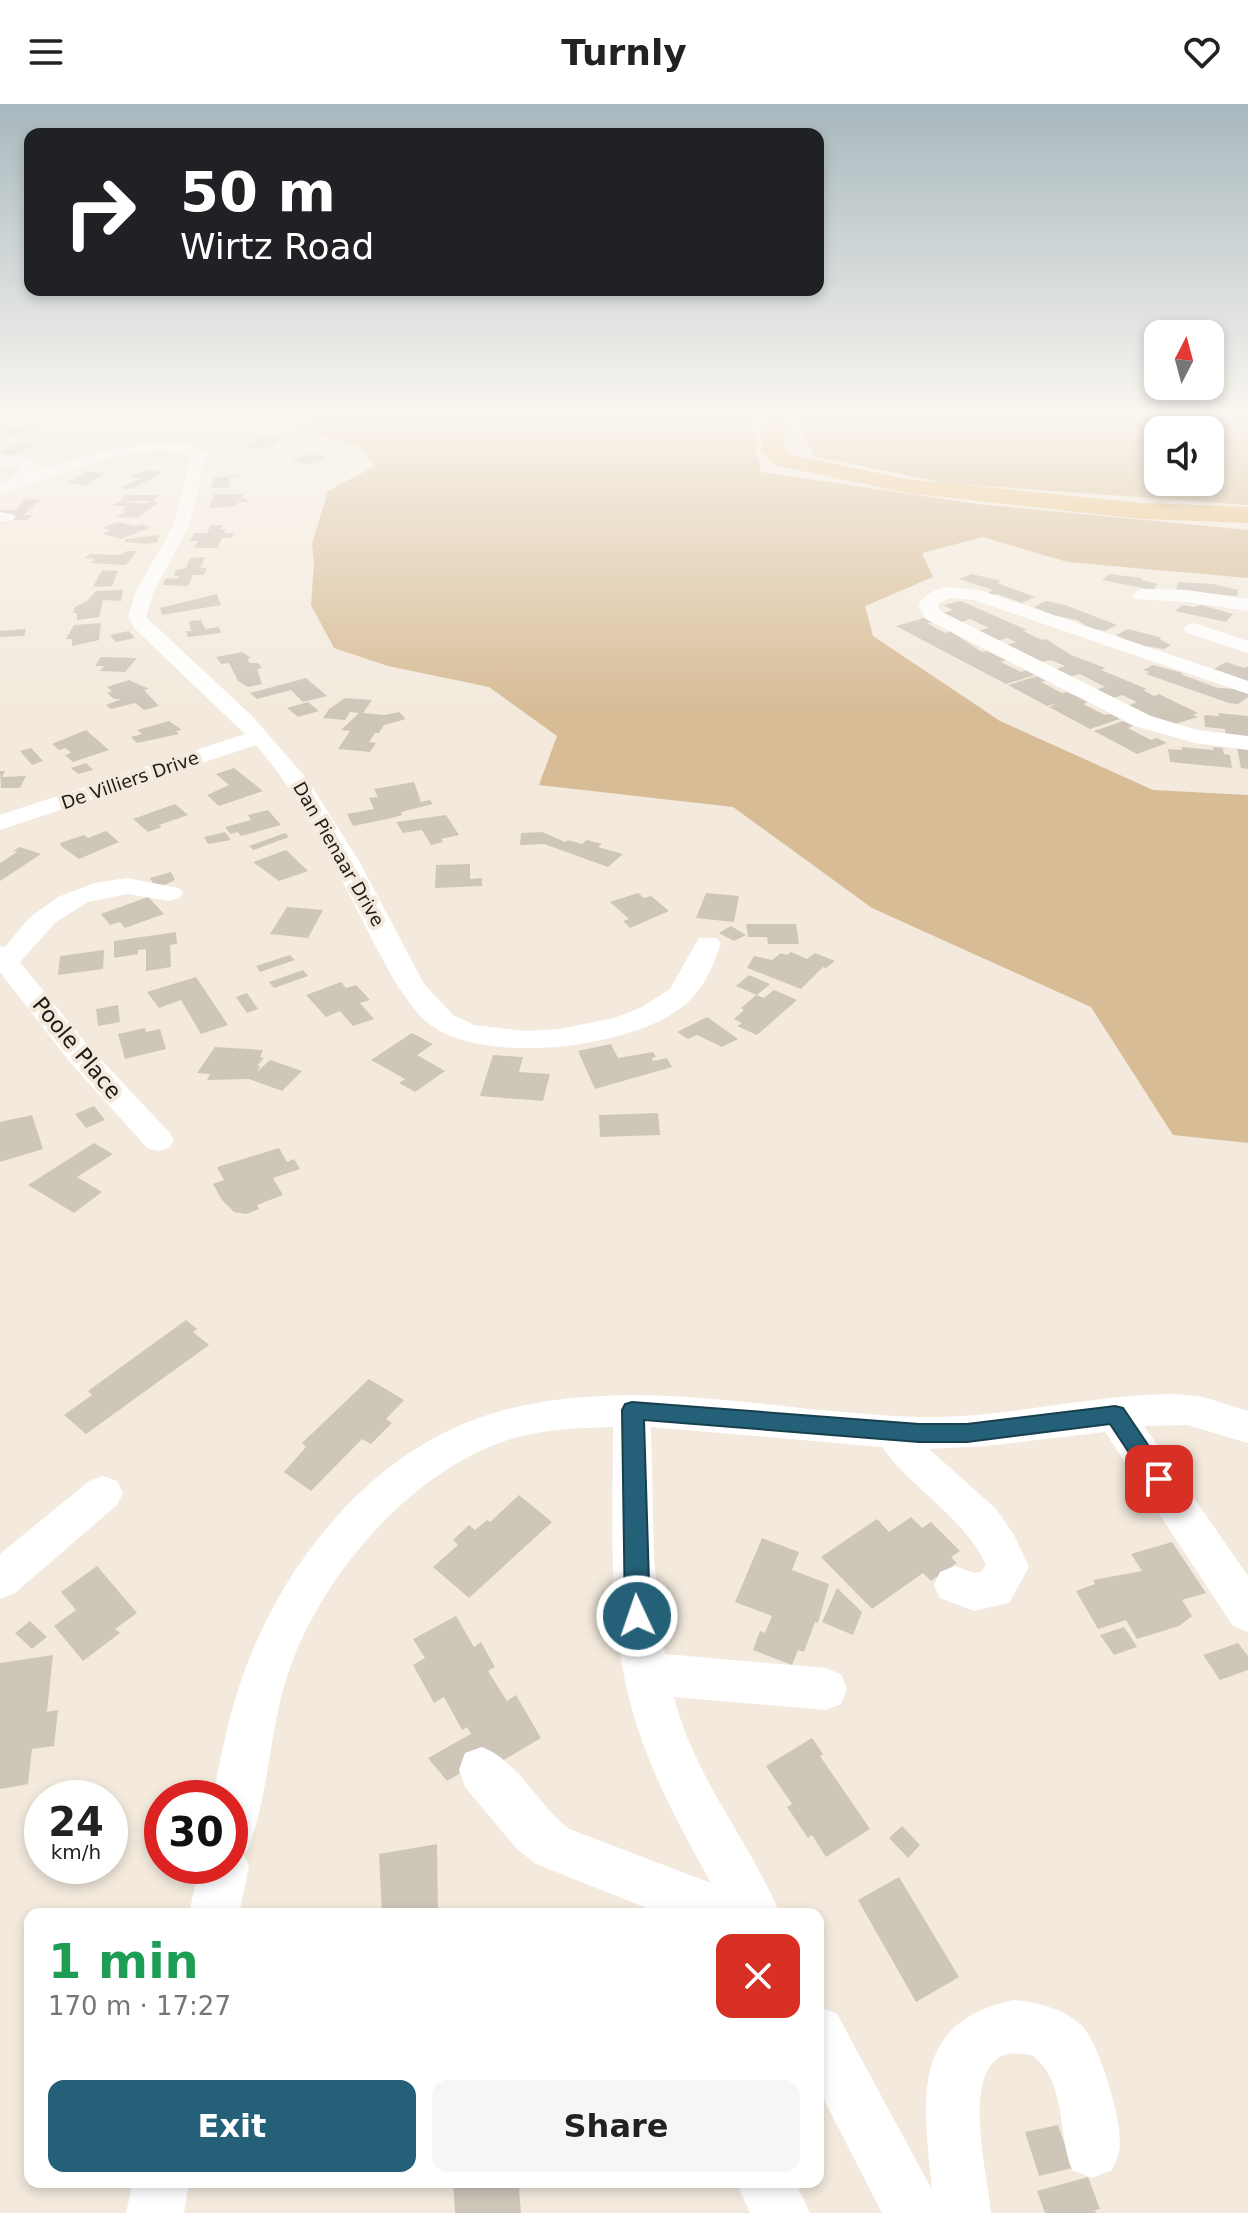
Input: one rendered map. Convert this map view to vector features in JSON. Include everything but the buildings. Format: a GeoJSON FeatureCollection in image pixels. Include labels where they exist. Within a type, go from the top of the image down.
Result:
{"type":"FeatureCollection","features":[{"type":"Feature","properties":{"kind":"street","name":"Dan Pienaar Drive"},"geometry":{"type":"LineString","coordinates":[[184,514],[181,526],[144,593],[137,617],[259,737],[299,785],[346,859],[422,1000],[442,1020],[462,1031],[534,1040],[598,1032],[647,1017],[677,999],[693,979],[708,944]]}},
{"type":"Feature","properties":{"kind":"street"},"geometry":{"type":"LineString","coordinates":[[1248,688],[977,595],[943,593],[932,598],[927,605],[933,615],[1143,721],[1195,736],[1248,743]]}},
{"type":"Feature","properties":{"kind":"street"},"geometry":{"type":"LineString","coordinates":[[1141,595],[1187,596],[1248,605]]}},
{"type":"Feature","properties":{"kind":"street"},"geometry":{"type":"LineString","coordinates":[[1194,629],[1248,647]]}},
{"type":"Feature","properties":{"kind":"street"},"geometry":{"type":"LineString","coordinates":[[1179,663],[1228,640]]}},
{"type":"Feature","properties":{"kind":"street","name":"De Villiers Drive"},"geometry":{"type":"LineString","coordinates":[[0,823],[259,737]]}},
{"type":"Feature","properties":{"kind":"street"},"geometry":{"type":"LineString","coordinates":[[2,957],[21,948],[37,925],[66,903],[126,885],[170,893]]}},
{"type":"Feature","properties":{"kind":"street","name":"Poole Place"},"geometry":{"type":"LineString","coordinates":[[2,957],[79,1054],[158,1140]]}},
{"type":"Feature","properties":{"kind":"street"},"geometry":{"type":"LineString","coordinates":[[632,1410],[636,1599],[639,1638],[654,1707],[675,1762],[752,1908]]}},
{"type":"Feature","properties":{"kind":"street"},"geometry":{"type":"LineString","coordinates":[[240,1780],[255,1705],[283,1631],[312,1580],[345,1534],[387,1494],[444,1453],[499,1427],[567,1413],[632,1410],[892,1431],[967,1433],[1185,1410],[1248,1427]]}},
{"type":"Feature","properties":{"kind":"street"},"geometry":{"type":"LineString","coordinates":[[1115,1415],[1248,1612]]}},
{"type":"Feature","properties":{"kind":"street"},"geometry":{"type":"LineString","coordinates":[[892,1431],[923,1469],[975,1510],[997,1538],[1003,1552],[1008,1567],[994,1589],[974,1592],[955,1585]]}},
{"type":"Feature","properties":{"kind":"street"},"geometry":{"type":"LineString","coordinates":[[0,1580],[103,1493]]}},
{"type":"Feature","properties":{"kind":"street"},"geometry":{"type":"LineString","coordinates":[[647,1674],[825,1689]]}},
{"type":"Feature","properties":{"kind":"street"},"geometry":{"type":"LineString","coordinates":[[482,1770],[534,1832],[553,1847],[711,1908]]}},
{"type":"Feature","properties":{"kind":"street"},"geometry":{"type":"LineString","coordinates":[[215,1908],[220,1884]]}},
{"type":"Feature","properties":{"kind":"street"},"geometry":{"type":"LineString","coordinates":[[962,2213],[961,2172],[952,2119],[957,2068],[975,2040],[998,2027],[1026,2026],[1056,2040],[1074,2060],[1092,2150]]}},
{"type":"Feature","properties":{"kind":"street"},"geometry":{"type":"LineString","coordinates":[[824,2044],[913,2213]]}},
{"type":"Feature","properties":{"kind":"street"},"geometry":{"type":"LineString","coordinates":[[155,2213],[160,2188]]}},
{"type":"Feature","properties":{"kind":"street"},"geometry":{"type":"LineString","coordinates":[[767,2188],[781,2213]]}},
{"type":"Feature","properties":{"kind":"shaded area"},"geometry":{"type":"Polygon","coordinates":[[[321,514],[1086,514],[1248,530],[1248,578],[1067,562],[983,537],[922,553],[933,577],[865,606],[873,636],[1000,721],[1153,790],[1248,795],[1248,1143],[1173,1135],[1091,1007],[872,908],[733,807],[539,785],[557,736],[489,687],[388,666],[334,648],[311,605],[312,544],[321,514]]]}},
{"type":"Feature","properties":{"kind":"waterway"},"geometry":{"type":"LineString","coordinates":[[1233,514],[1248,515]]}},
{"type":"Feature","properties":{"kind":"route"},"geometry":{"type":"LineString","coordinates":[[637,1616],[632,1410],[919,1433],[967,1433],[1115,1415],[1159,1479]]}}]}
